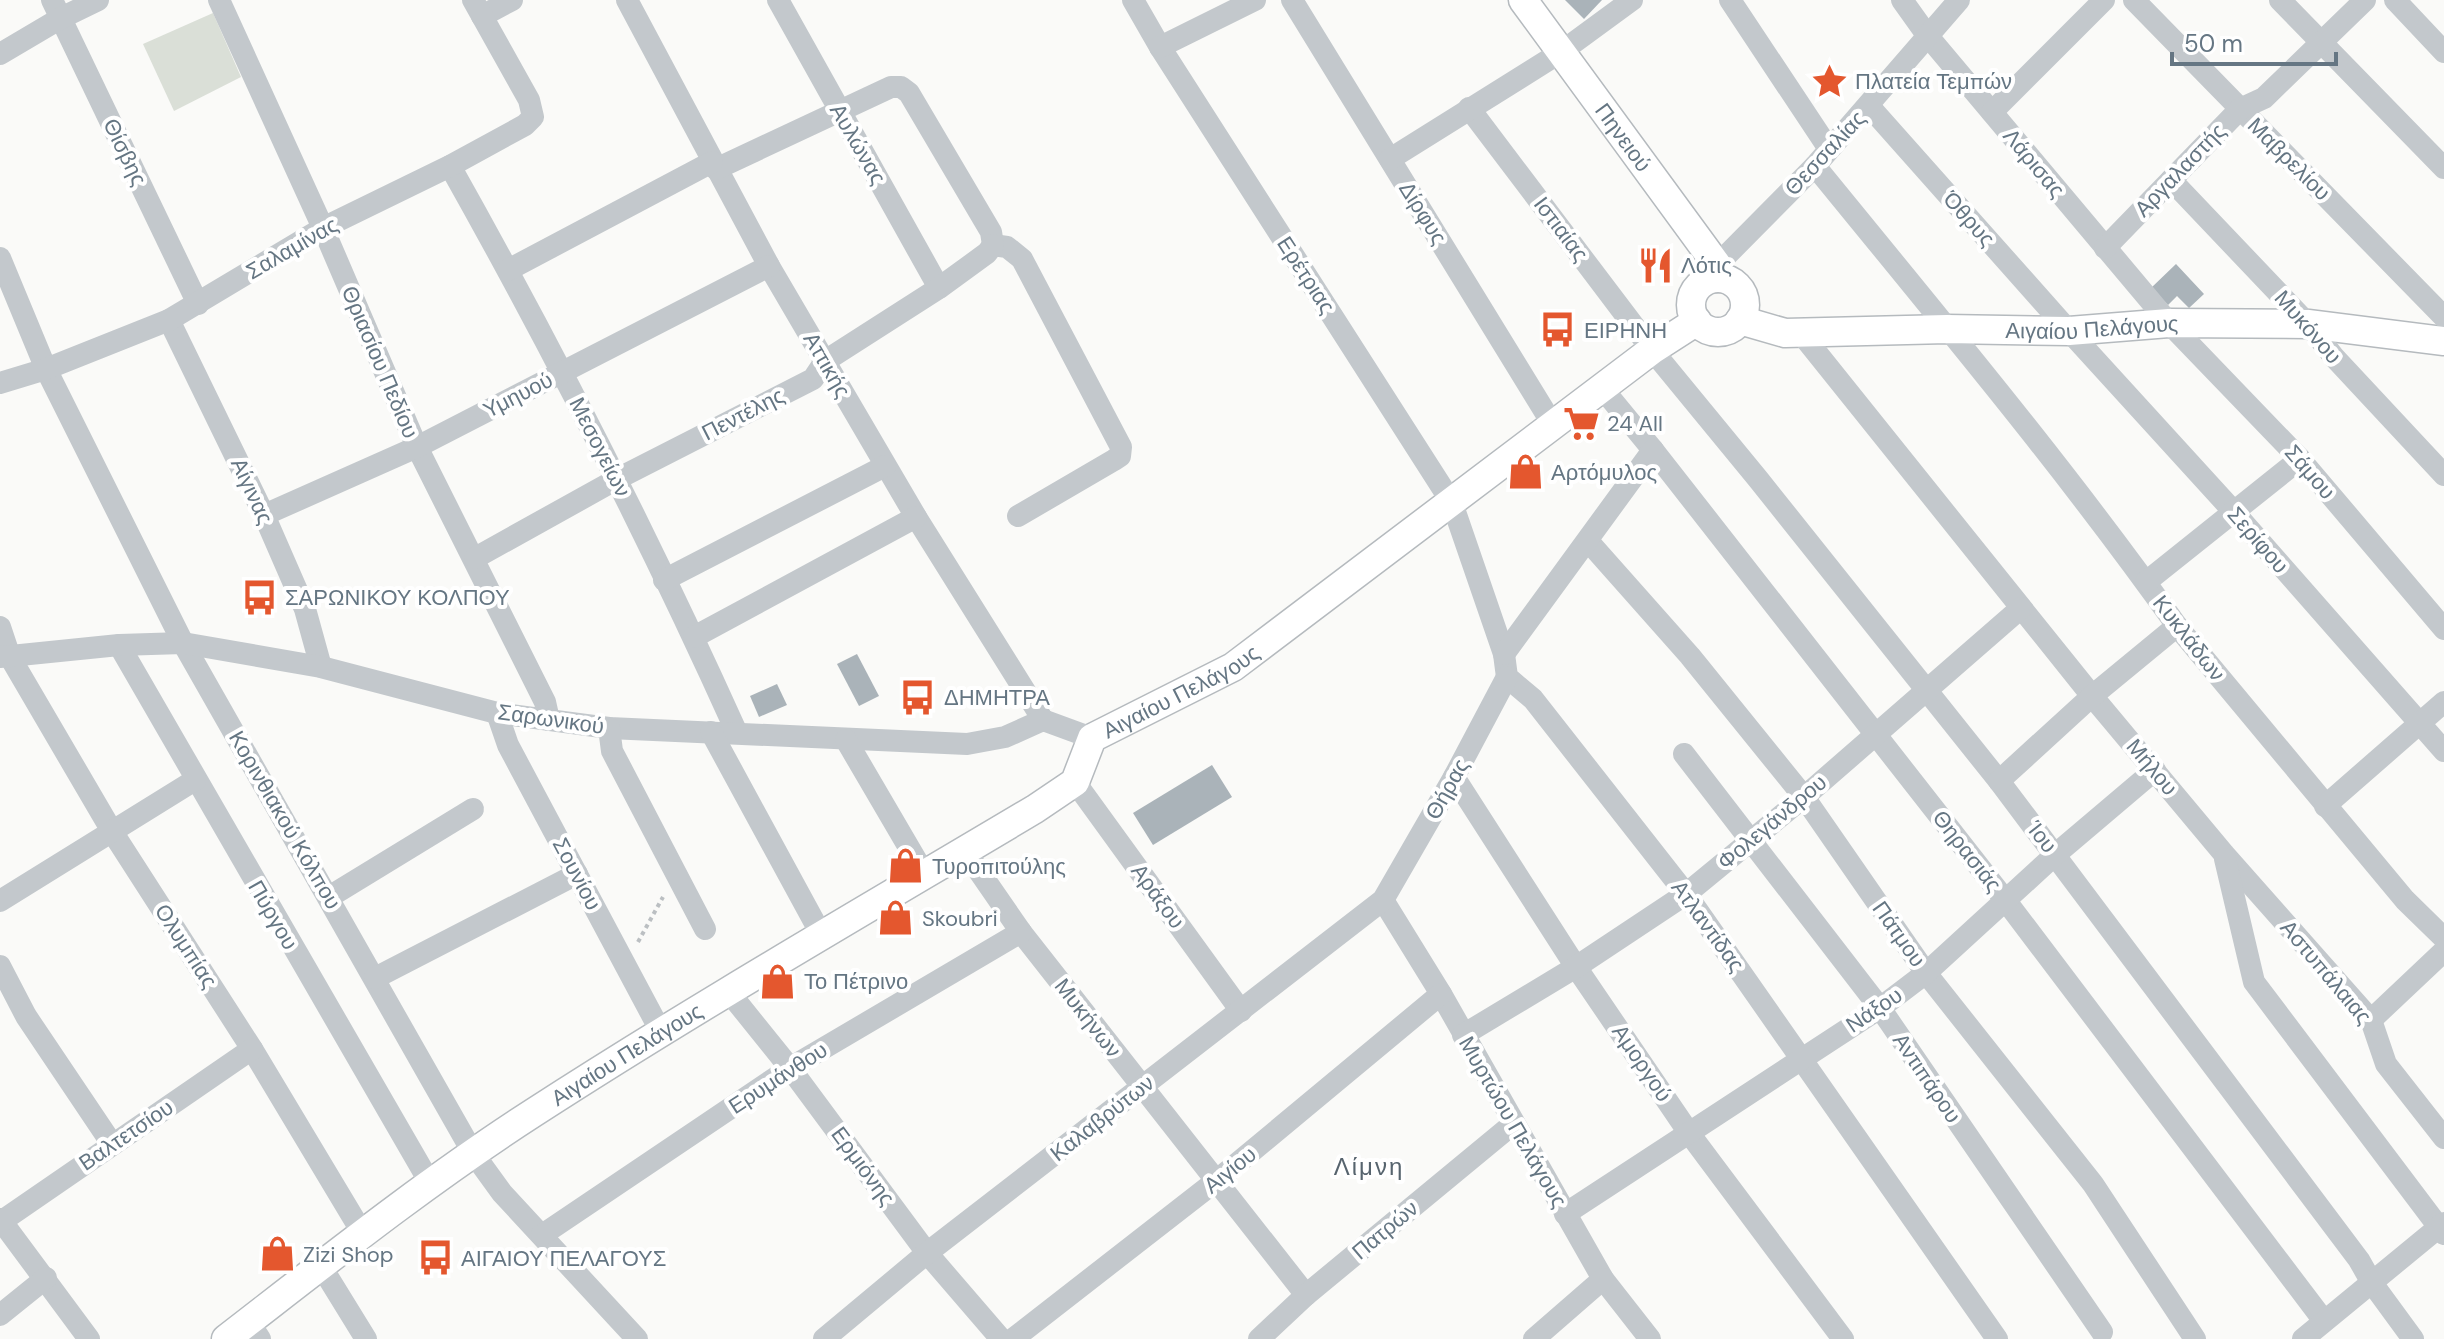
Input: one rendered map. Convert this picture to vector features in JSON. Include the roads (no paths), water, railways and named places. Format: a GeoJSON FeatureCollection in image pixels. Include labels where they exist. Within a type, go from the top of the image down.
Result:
{"type":"FeatureCollection","features":[{"type":"Feature","properties":{"kind":"main road","name":"Πηνειού"},"geometry":{"type":"LineString","coordinates":[[1523,0],[1717,272],[1739,289],[1745,304],[1740,320]]}},
{"type":"Feature","properties":{"kind":"main road"},"geometry":{"type":"LineString","coordinates":[[1717,272],[1694,293],[1691,307],[1697,321],[1708,330],[1722,332],[1740,320]]}},
{"type":"Feature","properties":{"kind":"main road","name":"Αιγαίου Πελάγους"},"geometry":{"type":"LineString","coordinates":[[1740,320],[1774,331],[1800,332],[1947,329],[2069,331],[2169,323],[2308,324],[2444,341]]}},
{"type":"Feature","properties":{"kind":"main road","name":"Αιγαίου Πελάγους"},"geometry":{"type":"LineString","coordinates":[[226,1339],[255,1330],[321,1266],[473,1153],[661,1032],[1075,782],[1092,738],[1233,667],[1652,350],[1697,321]]}},
{"type":"Feature","properties":{"kind":"street"},"geometry":{"type":"LineString","coordinates":[[0,54],[57,9],[98,0]]}},
{"type":"Feature","properties":{"kind":"street","name":"Θριασίου Πεδίου"},"geometry":{"type":"LineString","coordinates":[[219,0],[323,228],[417,447],[545,702],[549,720]]}},
{"type":"Feature","properties":{"kind":"street"},"geometry":{"type":"LineString","coordinates":[[478,8],[512,0]]}},
{"type":"Feature","properties":{"kind":"street","name":"Αττικής"},"geometry":{"type":"LineString","coordinates":[[627,0],[769,266],[885,466],[1043,720]]}},
{"type":"Feature","properties":{"kind":"street","name":"Αυλώνας"},"geometry":{"type":"LineString","coordinates":[[778,0],[939,288]]}},
{"type":"Feature","properties":{"kind":"street","name":"Ερέτριας"},"geometry":{"type":"LineString","coordinates":[[1133,0],[1452,503]]}},
{"type":"Feature","properties":{"kind":"street"},"geometry":{"type":"LineString","coordinates":[[1160,47],[1255,0]]}},
{"type":"Feature","properties":{"kind":"street","name":"Δίρφυς"},"geometry":{"type":"LineString","coordinates":[[1292,0],[1553,425]]}},
{"type":"Feature","properties":{"kind":"street"},"geometry":{"type":"LineString","coordinates":[[1390,159],[1561,52],[1632,0]]}},
{"type":"Feature","properties":{"kind":"street","name":"Κυκλάδων"},"geometry":{"type":"LineString","coordinates":[[1730,0],[1822,158],[1947,329],[2146,582],[2177,626],[2405,900],[2444,938]]}},
{"type":"Feature","properties":{"kind":"street","name":"Λάρισας"},"geometry":{"type":"LineString","coordinates":[[1902,0],[1927,35],[2169,323]]}},
{"type":"Feature","properties":{"kind":"street","name":"Θεσσαλίας"},"geometry":{"type":"LineString","coordinates":[[1717,272],[1869,106],[1959,0]]}},
{"type":"Feature","properties":{"kind":"street"},"geometry":{"type":"LineString","coordinates":[[1992,112],[2104,0]]}},
{"type":"Feature","properties":{"kind":"street","name":"Μαβρελίου"},"geometry":{"type":"LineString","coordinates":[[2134,0],[2444,317]]}},
{"type":"Feature","properties":{"kind":"street"},"geometry":{"type":"LineString","coordinates":[[2280,0],[2444,168]]}},
{"type":"Feature","properties":{"kind":"street","name":"Αργαλαστής"},"geometry":{"type":"LineString","coordinates":[[2105,248],[2240,109],[2264,98],[2365,0]]}},
{"type":"Feature","properties":{"kind":"street"},"geometry":{"type":"LineString","coordinates":[[2395,0],[2444,52]]}},
{"type":"Feature","properties":{"kind":"street","name":"Σαλαμίνας"},"geometry":{"type":"LineString","coordinates":[[0,383],[46,369],[169,320],[323,228],[450,166],[525,125],[533,117],[529,100],[478,8]]}},
{"type":"Feature","properties":{"kind":"street","name":"Θίσβης"},"geometry":{"type":"LineString","coordinates":[[57,9],[198,304]]}},
{"type":"Feature","properties":{"kind":"street"},"geometry":{"type":"LineString","coordinates":[[508,270],[714,166],[891,87],[901,87],[909,93],[991,232],[993,245],[1007,247],[1022,259],[1121,447],[1120,456],[1018,516]]}},
{"type":"Feature","properties":{"kind":"street","name":"Όθρυς"},"geometry":{"type":"LineString","coordinates":[[1869,106],[2069,331]]}},
{"type":"Feature","properties":{"kind":"street","name":"Ιστιαίας"},"geometry":{"type":"LineString","coordinates":[[1469,108],[1652,350]]}},
{"type":"Feature","properties":{"kind":"street","name":"Μεσογείων"},"geometry":{"type":"LineString","coordinates":[[450,166],[563,372],[694,637],[737,733]]}},
{"type":"Feature","properties":{"kind":"street","name":"Μυκόνου"},"geometry":{"type":"LineString","coordinates":[[2171,180],[2308,324],[2334,357],[2444,475]]}},
{"type":"Feature","properties":{"kind":"street","name":"Πεντέλης"},"geometry":{"type":"LineString","coordinates":[[475,558],[617,479],[813,379],[825,361],[939,288],[987,253],[993,245]]}},
{"type":"Feature","properties":{"kind":"street","name":"Κορινθιακού Κόλπου"},"geometry":{"type":"LineString","coordinates":[[0,258],[46,369],[183,643],[473,1153],[502,1193],[637,1339]]}},
{"type":"Feature","properties":{"kind":"street","name":"Υμηυού"},"geometry":{"type":"LineString","coordinates":[[264,515],[417,447],[769,266]]}},
{"type":"Feature","properties":{"kind":"street","name":"Αίγινας"},"geometry":{"type":"LineString","coordinates":[[169,320],[264,515],[305,609],[321,667]]}},
{"type":"Feature","properties":{"kind":"street","name":"Σάμου"},"geometry":{"type":"LineString","coordinates":[[2169,323],[2300,459],[2444,629]]}},
{"type":"Feature","properties":{"kind":"street","name":"Σερίφου"},"geometry":{"type":"LineString","coordinates":[[2069,331],[2234,512],[2444,751]]}},
{"type":"Feature","properties":{"kind":"street","name":"Μήλου"},"geometry":{"type":"LineString","coordinates":[[1800,332],[2092,696],[2224,854],[2254,982],[2442,1228]]}},
{"type":"Feature","properties":{"kind":"street","name":"Ίου"},"geometry":{"type":"LineString","coordinates":[[1652,350],[1927,689],[2056,854],[2359,1260],[2413,1339]]}},
{"type":"Feature","properties":{"kind":"street","name":"Θηρασιάς"},"geometry":{"type":"LineString","coordinates":[[1602,388],[2006,901],[2324,1321]]}},
{"type":"Feature","properties":{"kind":"street","name":"Θήρας"},"geometry":{"type":"LineString","coordinates":[[1383,900],[1454,777],[1505,666],[1653,450]]}},
{"type":"Feature","properties":{"kind":"street"},"geometry":{"type":"LineString","coordinates":[[2146,582],[2300,459]]}},
{"type":"Feature","properties":{"kind":"street"},"geometry":{"type":"LineString","coordinates":[[664,580],[885,466]]}},
{"type":"Feature","properties":{"kind":"street","name":"Ατλαντίδας"},"geometry":{"type":"LineString","coordinates":[[1452,503],[1505,666],[1686,894],[1997,1339]]}},
{"type":"Feature","properties":{"kind":"street"},"geometry":{"type":"LineString","coordinates":[[694,637],[916,517]]}},
{"type":"Feature","properties":{"kind":"street","name":"Πάτμου"},"geometry":{"type":"LineString","coordinates":[[1588,541],[1690,656],[1804,797],[1926,973],[2093,1184],[2195,1339]]}},
{"type":"Feature","properties":{"kind":"street","name":"Φολεγάνδρου"},"geometry":{"type":"LineString","coordinates":[[1463,1035],[1576,967],[1686,894],[1804,797],[2021,608]]}},
{"type":"Feature","properties":{"kind":"street"},"geometry":{"type":"LineString","coordinates":[[1999,781],[2092,696],[2177,626]]}},
{"type":"Feature","properties":{"kind":"street","name":"Ολυμπίας"},"geometry":{"type":"LineString","coordinates":[[0,627],[5,657],[113,833],[252,1049],[363,1234]]}},
{"type":"Feature","properties":{"kind":"street","name":"Σαρωνικού"},"geometry":{"type":"LineString","coordinates":[[5,657],[119,645],[183,643],[321,667],[497,713],[609,728],[967,744],[1005,737],[1043,720]]}},
{"type":"Feature","properties":{"kind":"street","name":"Πύργου"},"geometry":{"type":"LineString","coordinates":[[119,645],[430,1183]]}},
{"type":"Feature","properties":{"kind":"street"},"geometry":{"type":"LineString","coordinates":[[2325,806],[2444,702]]}},
{"type":"Feature","properties":{"kind":"street","name":"Σουνίου"},"geometry":{"type":"LineString","coordinates":[[497,713],[508,745],[661,1032]]}},
{"type":"Feature","properties":{"kind":"street"},"geometry":{"type":"LineString","coordinates":[[1043,720],[1092,738]]}},
{"type":"Feature","properties":{"kind":"street"},"geometry":{"type":"LineString","coordinates":[[609,728],[612,751],[705,929]]}},
{"type":"Feature","properties":{"kind":"street"},"geometry":{"type":"LineString","coordinates":[[711,732],[822,936]]}},
{"type":"Feature","properties":{"kind":"street"},"geometry":{"type":"LineString","coordinates":[[846,740],[925,875]]}},
{"type":"Feature","properties":{"kind":"street","name":"Αντιπάρου"},"geometry":{"type":"LineString","coordinates":[[1684,754],[1880,1008],[2102,1332]]}},
{"type":"Feature","properties":{"kind":"street","name":"Νάξου"},"geometry":{"type":"LineString","coordinates":[[1565,1214],[1880,1008],[1926,973],[2056,854],[2155,770]]}},
{"type":"Feature","properties":{"kind":"street","name":"Αμοργού"},"geometry":{"type":"LineString","coordinates":[[1454,777],[1576,967],[1689,1133],[1843,1339]]}},
{"type":"Feature","properties":{"kind":"street"},"geometry":{"type":"LineString","coordinates":[[0,901],[195,780]]}},
{"type":"Feature","properties":{"kind":"street","name":"Αράξου"},"geometry":{"type":"LineString","coordinates":[[1075,782],[1241,1011]]}},
{"type":"Feature","properties":{"kind":"street"},"geometry":{"type":"LineString","coordinates":[[329,897],[473,809]]}},
{"type":"Feature","properties":{"kind":"street","name":"Μυκήνων"},"geometry":{"type":"LineString","coordinates":[[965,851],[1021,932],[1306,1295]]}},
{"type":"Feature","properties":{"kind":"street","name":"Αστυπάλαιας"},"geometry":{"type":"LineString","coordinates":[[2224,854],[2371,1020],[2386,1064],[2444,1138]]}},
{"type":"Feature","properties":{"kind":"street"},"geometry":{"type":"LineString","coordinates":[[375,978],[577,874]]}},
{"type":"Feature","properties":{"kind":"street","name":"Μυρτώου Πελάγους"},"geometry":{"type":"LineString","coordinates":[[1383,900],[1441,994],[1603,1279],[1650,1339]]}},
{"type":"Feature","properties":{"kind":"street","name":"Καλαβρύτων"},"geometry":{"type":"LineString","coordinates":[[824,1339],[927,1253],[1383,900]]}},
{"type":"Feature","properties":{"kind":"street","name":"Ερυμάνθου"},"geometry":{"type":"LineString","coordinates":[[542,1235],[790,1068],[1021,932]]}},
{"type":"Feature","properties":{"kind":"street"},"geometry":{"type":"LineString","coordinates":[[2371,1020],[2444,951]]}},
{"type":"Feature","properties":{"kind":"street"},"geometry":{"type":"LineString","coordinates":[[0,966],[26,1016],[112,1144]]}},
{"type":"Feature","properties":{"kind":"street","name":"Ερμιόνης"},"geometry":{"type":"LineString","coordinates":[[728,991],[790,1068],[927,1253],[1001,1339]]}},
{"type":"Feature","properties":{"kind":"street","name":"Αιγίου"},"geometry":{"type":"LineString","coordinates":[[1013,1339],[1216,1181],[1441,994]]}},
{"type":"Feature","properties":{"kind":"street","name":"Βαλτετσίου"},"geometry":{"type":"LineString","coordinates":[[1,1220],[252,1049]]}},
{"type":"Feature","properties":{"kind":"street","name":"Πατρών"},"geometry":{"type":"LineString","coordinates":[[1259,1339],[1306,1295],[1513,1124]]}},
{"type":"Feature","properties":{"kind":"street"},"geometry":{"type":"LineString","coordinates":[[1,1220],[89,1339]]}},
{"type":"Feature","properties":{"kind":"street"},"geometry":{"type":"LineString","coordinates":[[2303,1339],[2442,1228]]}},
{"type":"Feature","properties":{"kind":"street"},"geometry":{"type":"LineString","coordinates":[[321,1266],[366,1339]]}},
{"type":"Feature","properties":{"kind":"street"},"geometry":{"type":"LineString","coordinates":[[0,1315],[46,1278]]}},
{"type":"Feature","properties":{"kind":"street"},"geometry":{"type":"LineString","coordinates":[[1534,1339],[1603,1279]]}},
{"type":"Feature","properties":{"kind":"place","name":"Πλατεία Τεμπών"},"geometry":{"type":"Point","coordinates":[1829,81]}},
{"type":"Feature","properties":{"kind":"place","name":"Λότις"},"geometry":{"type":"Point","coordinates":[1655,265]}},
{"type":"Feature","properties":{"kind":"place","name":"ΕΙΡΗΝΗ"},"geometry":{"type":"Point","coordinates":[1558,330]}},
{"type":"Feature","properties":{"kind":"place","name":"24 All"},"geometry":{"type":"Point","coordinates":[1581,423]}},
{"type":"Feature","properties":{"kind":"place","name":"Αρτόμυλος"},"geometry":{"type":"Point","coordinates":[1525,472]}},
{"type":"Feature","properties":{"kind":"place","name":"ΣΑΡΩΝΙΚΟΥ ΚΟΛΠΟΥ"},"geometry":{"type":"Point","coordinates":[259,597]}},
{"type":"Feature","properties":{"kind":"place","name":"ΔΗΜΗΤΡΑ"},"geometry":{"type":"Point","coordinates":[918,697]}},
{"type":"Feature","properties":{"kind":"place","name":"Τυροπιτούλης"},"geometry":{"type":"Point","coordinates":[906,866]}},
{"type":"Feature","properties":{"kind":"place","name":"Skoubri"},"geometry":{"type":"Point","coordinates":[896,918]}},
{"type":"Feature","properties":{"kind":"place","name":"Το Πέτρινο"},"geometry":{"type":"Point","coordinates":[778,981]}},
{"type":"Feature","properties":{"kind":"place","name":"Zizi Shop"},"geometry":{"type":"Point","coordinates":[277,1254]}},
{"type":"Feature","properties":{"kind":"place","name":"ΑΙΓΑΙΟΥ ΠΕΛΑΓΟΥΣ"},"geometry":{"type":"Point","coordinates":[435,1258]}},
{"type":"Feature","properties":{"kind":"district","name":"Λίμνη"},"geometry":{"type":"Point","coordinates":[1369,1166]}}]}
